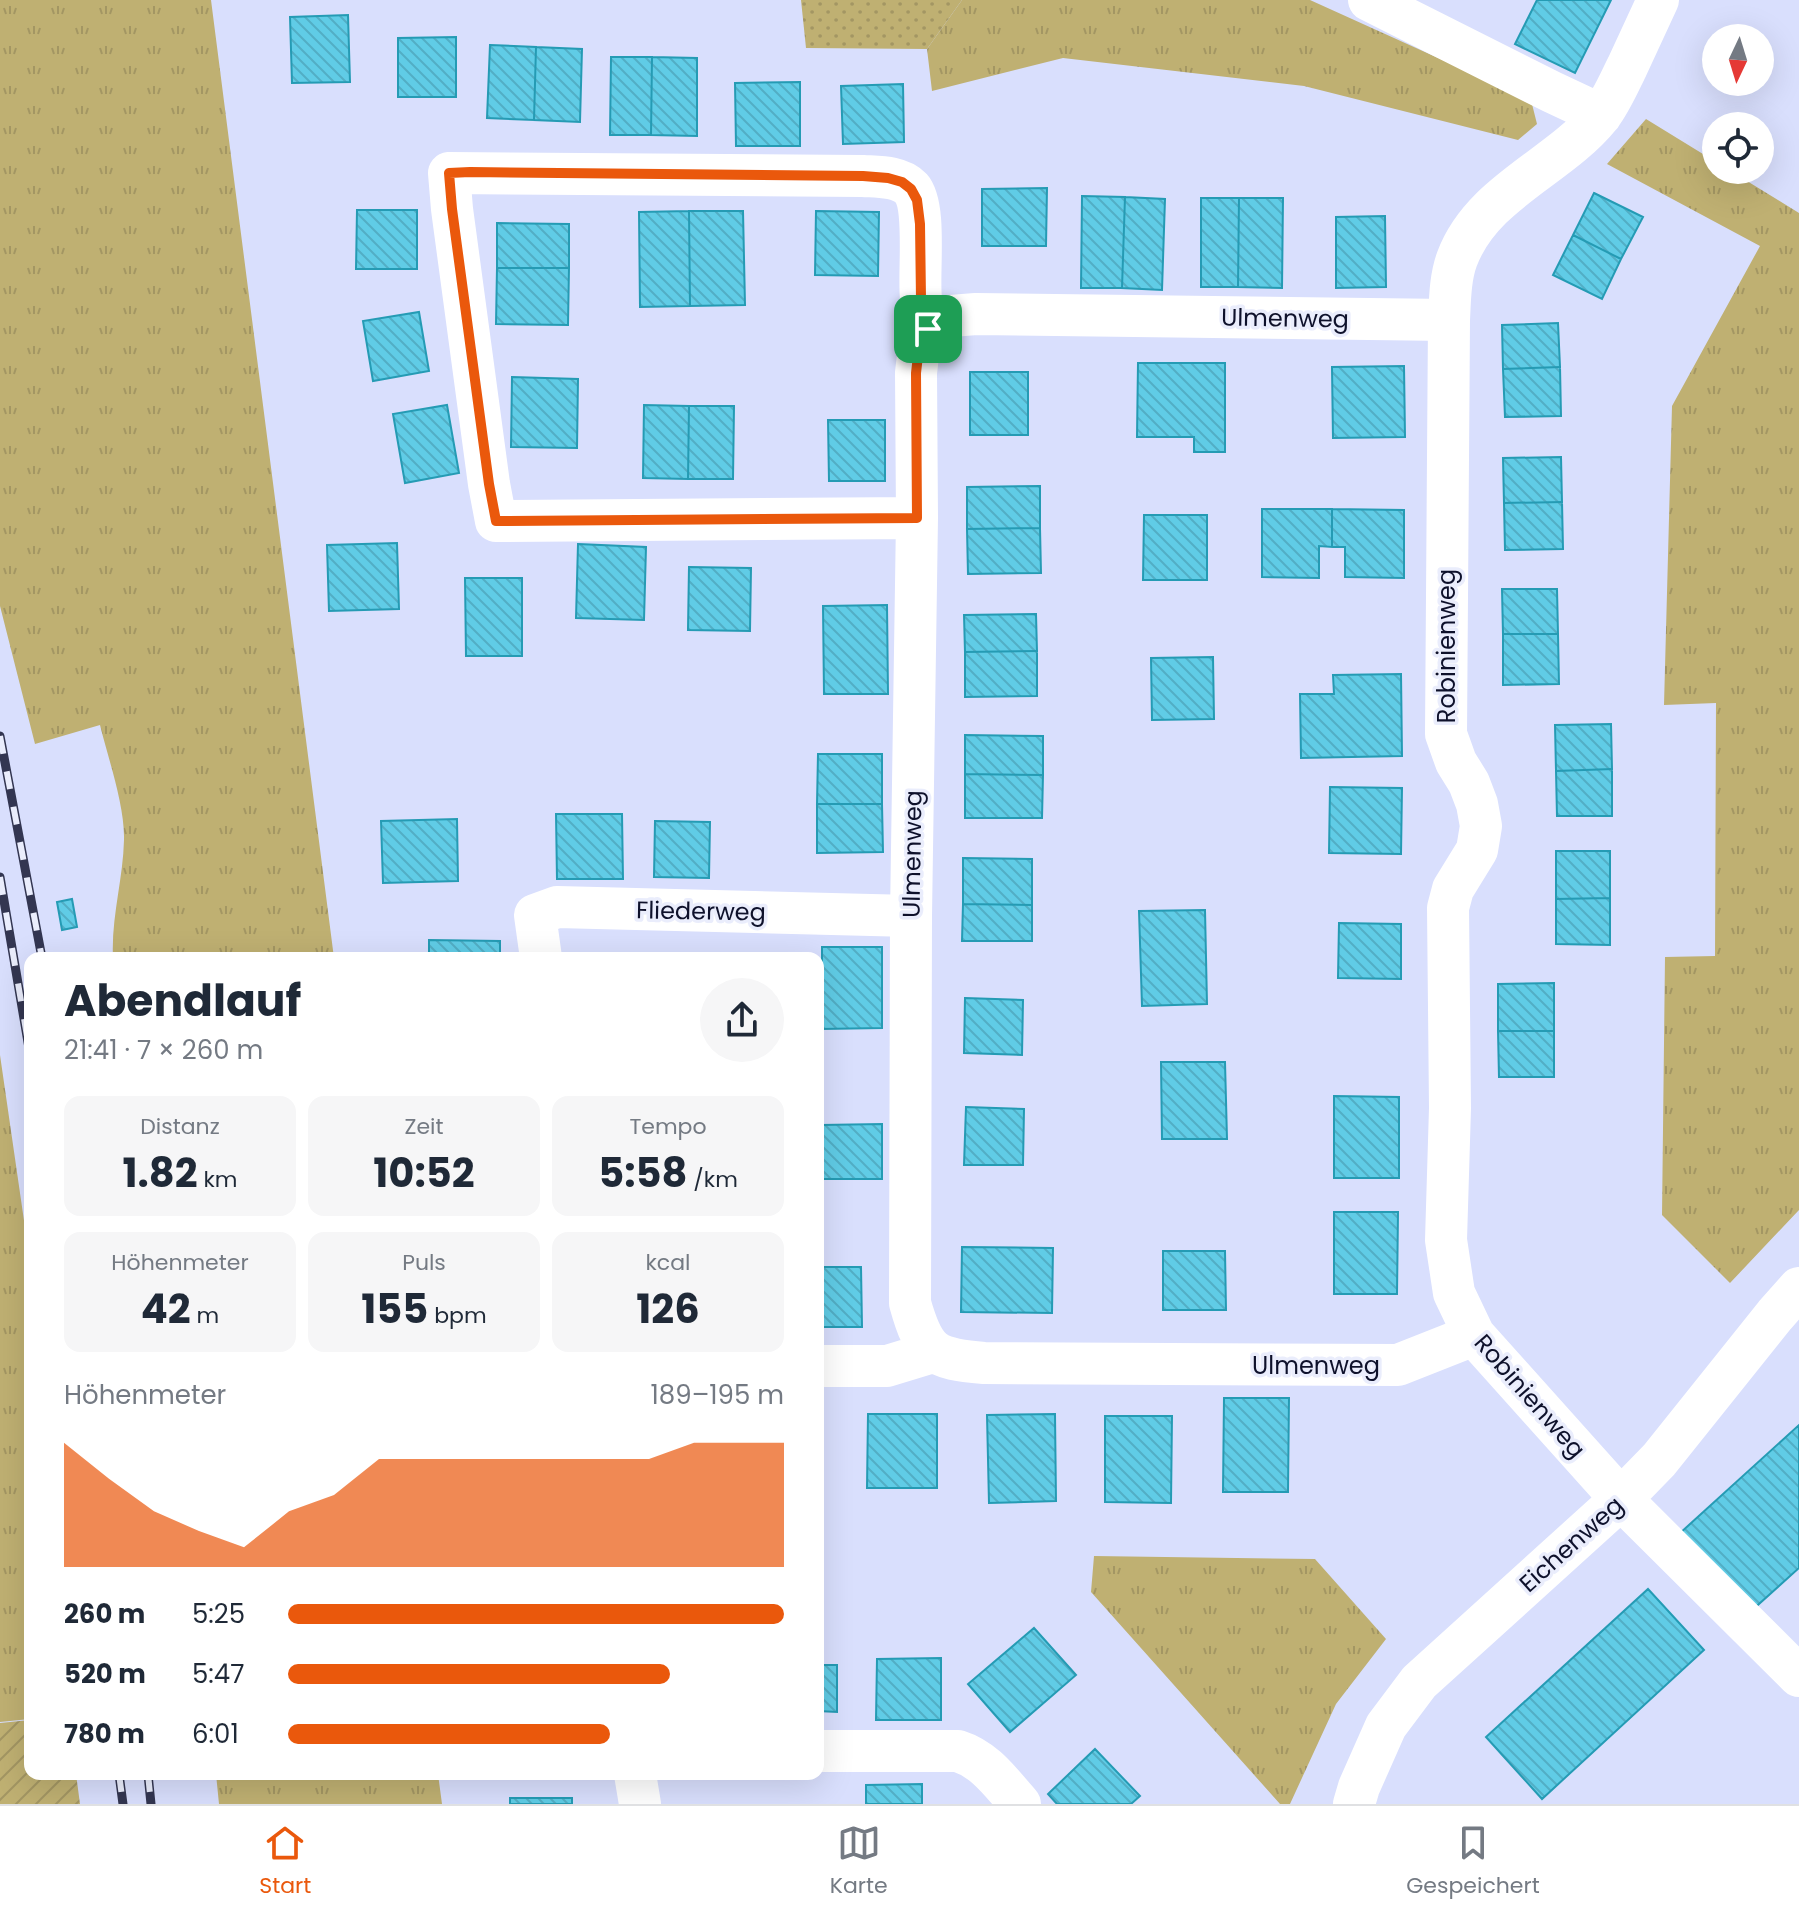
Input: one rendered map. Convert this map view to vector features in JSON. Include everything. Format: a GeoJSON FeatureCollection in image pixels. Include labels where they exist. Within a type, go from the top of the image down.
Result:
{"type":"FeatureCollection","features":[{"type":"Feature","properties":{"kind":"street"},"geometry":{"type":"LineString","coordinates":[[1369,0],[1601,115]]}},
{"type":"Feature","properties":{"kind":"street","name":"Robinienweg"},"geometry":{"type":"LineString","coordinates":[[1658,0],[1601,115],[1486,213],[1466,240],[1457,260],[1451,287],[1446,734],[1477,804],[1481,826],[1477,850],[1453,889],[1448,908],[1450,1108],[1446,1240],[1454,1293],[1474,1335],[1621,1499],[1799,1676]]}},
{"type":"Feature","properties":{"kind":"street"},"geometry":{"type":"LineString","coordinates":[[917,518],[496,521],[449,173],[863,176],[902,182],[911,189],[917,200],[921,299],[928,329]]}},
{"type":"Feature","properties":{"kind":"street","name":"Ulmenweg"},"geometry":{"type":"LineString","coordinates":[[1449,320],[976,314],[951,316],[928,329],[919,347],[916,373],[910,1303],[917,1329],[933,1352],[955,1361],[984,1363],[1398,1365],[1474,1335]]}},
{"type":"Feature","properties":{"kind":"street","name":"Fliederweg"},"geometry":{"type":"LineString","coordinates":[[540,952],[535,915],[557,907],[911,916]]}},
{"type":"Feature","properties":{"kind":"street","name":"Eichenweg"},"geometry":{"type":"LineString","coordinates":[[1354,1804],[1386,1726],[1419,1682],[1621,1499],[1659,1460],[1799,1288]]}},
{"type":"Feature","properties":{"kind":"street"},"geometry":{"type":"LineString","coordinates":[[824,1366],[887,1366],[933,1352]]}},
{"type":"Feature","properties":{"kind":"street"},"geometry":{"type":"LineString","coordinates":[[824,1751],[958,1751],[974,1756],[986,1766],[1020,1804]]}},
{"type":"Feature","properties":{"kind":"street"},"geometry":{"type":"LineString","coordinates":[[636,1780],[640,1804]]}},
{"type":"Feature","properties":{"kind":"green space"},"geometry":{"type":"Polygon","coordinates":[[[0,0],[211,0],[333,952],[113,952],[124,827],[100,725],[35,744],[0,606],[0,0]]]}},
{"type":"Feature","properties":{"kind":"green space"},"geometry":{"type":"Polygon","coordinates":[[[801,0],[962,0],[927,49],[806,48],[801,0]]]}},
{"type":"Feature","properties":{"kind":"green space"},"geometry":{"type":"Polygon","coordinates":[[[962,0],[1310,0],[1531,100],[1537,124],[1518,140],[1304,86],[1063,58],[932,91],[927,49],[962,0]]]}},
{"type":"Feature","properties":{"kind":"green space"},"geometry":{"type":"Polygon","coordinates":[[[1646,119],[1702,153],[1702,184],[1752,184],[1799,213],[1799,1210],[1730,1283],[1662,1215],[1665,957],[1715,956],[1716,703],[1664,705],[1672,406],[1760,246],[1607,164],[1646,119]]]}},
{"type":"Feature","properties":{"kind":"green space"},"geometry":{"type":"Polygon","coordinates":[[[0,1055],[24,1221],[24,1720],[0,1722],[0,1055]]]}},
{"type":"Feature","properties":{"kind":"green space"},"geometry":{"type":"Polygon","coordinates":[[[1094,1556],[1315,1559],[1386,1639],[1336,1704],[1290,1804],[1280,1804],[1091,1592],[1094,1556]]]}},
{"type":"Feature","properties":{"kind":"green space"},"geometry":{"type":"Polygon","coordinates":[[[24,1721],[24,1780],[77,1780],[80,1804],[0,1804],[0,1723],[24,1721]]]}},
{"type":"Feature","properties":{"kind":"green space"},"geometry":{"type":"Polygon","coordinates":[[[217,1780],[439,1780],[442,1804],[219,1804],[217,1780]]]}},
{"type":"Feature","properties":{"kind":"building"},"geometry":{"type":"Polygon","coordinates":[[[1537,0],[1611,0],[1575,73],[1515,44],[1537,0]]]}},
{"type":"Feature","properties":{"kind":"building"},"geometry":{"type":"Polygon","coordinates":[[[348,15],[350,82],[292,83],[290,17],[348,15]]]}},
{"type":"Feature","properties":{"kind":"building"},"geometry":{"type":"Polygon","coordinates":[[[456,37],[456,97],[398,97],[398,38],[456,37]]]}},
{"type":"Feature","properties":{"kind":"building"},"geometry":{"type":"Polygon","coordinates":[[[490,45],[536,47],[534,120],[487,118],[490,45]]]}},
{"type":"Feature","properties":{"kind":"building"},"geometry":{"type":"Polygon","coordinates":[[[536,47],[582,49],[580,122],[534,120],[536,47]]]}},
{"type":"Feature","properties":{"kind":"building"},"geometry":{"type":"Polygon","coordinates":[[[611,57],[652,57],[651,135],[610,135],[611,57]]]}},
{"type":"Feature","properties":{"kind":"building"},"geometry":{"type":"Polygon","coordinates":[[[652,57],[697,58],[697,136],[651,135],[652,57]]]}},
{"type":"Feature","properties":{"kind":"building"},"geometry":{"type":"Polygon","coordinates":[[[800,82],[800,146],[736,146],[735,83],[800,82]]]}},
{"type":"Feature","properties":{"kind":"building"},"geometry":{"type":"Polygon","coordinates":[[[903,84],[904,142],[843,144],[841,86],[903,84]]]}},
{"type":"Feature","properties":{"kind":"building"},"geometry":{"type":"Polygon","coordinates":[[[1047,188],[1046,246],[982,246],[982,189],[1047,188]]]}},
{"type":"Feature","properties":{"kind":"building"},"geometry":{"type":"Polygon","coordinates":[[[1594,193],[1643,217],[1621,259],[1573,235],[1594,193]]]}},
{"type":"Feature","properties":{"kind":"building"},"geometry":{"type":"Polygon","coordinates":[[[1082,196],[1125,197],[1122,288],[1081,288],[1082,196]]]}},
{"type":"Feature","properties":{"kind":"building"},"geometry":{"type":"Polygon","coordinates":[[[1125,197],[1165,199],[1162,290],[1122,288],[1125,197]]]}},
{"type":"Feature","properties":{"kind":"building"},"geometry":{"type":"Polygon","coordinates":[[[1201,198],[1239,198],[1238,287],[1201,287],[1201,198]]]}},
{"type":"Feature","properties":{"kind":"building"},"geometry":{"type":"Polygon","coordinates":[[[1239,198],[1283,198],[1282,288],[1238,287],[1239,198]]]}},
{"type":"Feature","properties":{"kind":"building"},"geometry":{"type":"Polygon","coordinates":[[[357,210],[417,210],[417,269],[356,269],[357,210]]]}},
{"type":"Feature","properties":{"kind":"building"},"geometry":{"type":"Polygon","coordinates":[[[689,211],[743,211],[745,305],[690,306],[689,211]]]}},
{"type":"Feature","properties":{"kind":"building"},"geometry":{"type":"Polygon","coordinates":[[[689,211],[690,306],[640,307],[639,212],[689,211]]]}},
{"type":"Feature","properties":{"kind":"building"},"geometry":{"type":"Polygon","coordinates":[[[816,211],[879,212],[878,276],[815,275],[816,211]]]}},
{"type":"Feature","properties":{"kind":"building"},"geometry":{"type":"Polygon","coordinates":[[[1385,216],[1386,287],[1336,288],[1336,217],[1385,216]]]}},
{"type":"Feature","properties":{"kind":"building"},"geometry":{"type":"Polygon","coordinates":[[[497,223],[569,224],[569,268],[497,268],[497,223]]]}},
{"type":"Feature","properties":{"kind":"building"},"geometry":{"type":"Polygon","coordinates":[[[1573,235],[1621,259],[1602,299],[1553,275],[1573,235]]]}},
{"type":"Feature","properties":{"kind":"building"},"geometry":{"type":"Polygon","coordinates":[[[497,268],[569,268],[568,325],[496,324],[497,268]]]}},
{"type":"Feature","properties":{"kind":"building"},"geometry":{"type":"Polygon","coordinates":[[[419,312],[429,371],[373,381],[363,321],[419,312]]]}},
{"type":"Feature","properties":{"kind":"building"},"geometry":{"type":"Polygon","coordinates":[[[1558,323],[1560,367],[1503,369],[1502,325],[1558,323]]]}},
{"type":"Feature","properties":{"kind":"building"},"geometry":{"type":"Polygon","coordinates":[[[1138,363],[1225,363],[1225,452],[1194,452],[1194,437],[1137,437],[1138,363]]]}},
{"type":"Feature","properties":{"kind":"building"},"geometry":{"type":"Polygon","coordinates":[[[1404,366],[1405,437],[1333,438],[1332,367],[1404,366]]]}},
{"type":"Feature","properties":{"kind":"building"},"geometry":{"type":"Polygon","coordinates":[[[1560,367],[1561,416],[1505,417],[1503,369],[1560,367]]]}},
{"type":"Feature","properties":{"kind":"building"},"geometry":{"type":"Polygon","coordinates":[[[970,372],[1028,372],[1028,435],[970,435],[970,372]]]}},
{"type":"Feature","properties":{"kind":"building"},"geometry":{"type":"Polygon","coordinates":[[[512,377],[578,379],[577,448],[511,447],[512,377]]]}},
{"type":"Feature","properties":{"kind":"building"},"geometry":{"type":"Polygon","coordinates":[[[447,405],[459,473],[405,483],[393,414],[447,405]]]}},
{"type":"Feature","properties":{"kind":"building"},"geometry":{"type":"Polygon","coordinates":[[[644,405],[689,406],[688,479],[643,478],[644,405]]]}},
{"type":"Feature","properties":{"kind":"building"},"geometry":{"type":"Polygon","coordinates":[[[689,406],[734,406],[733,479],[688,479],[689,406]]]}},
{"type":"Feature","properties":{"kind":"building"},"geometry":{"type":"Polygon","coordinates":[[[828,420],[885,420],[885,481],[829,481],[828,420]]]}},
{"type":"Feature","properties":{"kind":"building"},"geometry":{"type":"Polygon","coordinates":[[[1561,457],[1562,502],[1504,503],[1503,458],[1561,457]]]}},
{"type":"Feature","properties":{"kind":"building"},"geometry":{"type":"Polygon","coordinates":[[[1040,486],[1040,528],[967,529],[967,487],[1040,486]]]}},
{"type":"Feature","properties":{"kind":"building"},"geometry":{"type":"Polygon","coordinates":[[[1562,502],[1563,549],[1505,550],[1504,503],[1562,502]]]}},
{"type":"Feature","properties":{"kind":"building"},"geometry":{"type":"Polygon","coordinates":[[[1262,509],[1332,509],[1332,547],[1319,546],[1319,578],[1262,577],[1262,509]]]}},
{"type":"Feature","properties":{"kind":"building"},"geometry":{"type":"Polygon","coordinates":[[[1332,509],[1404,510],[1404,578],[1345,577],[1345,547],[1332,547],[1332,509]]]}},
{"type":"Feature","properties":{"kind":"building"},"geometry":{"type":"Polygon","coordinates":[[[1144,515],[1207,515],[1207,580],[1143,580],[1144,515]]]}},
{"type":"Feature","properties":{"kind":"building"},"geometry":{"type":"Polygon","coordinates":[[[1040,528],[1041,573],[968,574],[967,529],[1040,528]]]}},
{"type":"Feature","properties":{"kind":"building"},"geometry":{"type":"Polygon","coordinates":[[[397,543],[399,609],[329,611],[327,545],[397,543]]]}},
{"type":"Feature","properties":{"kind":"building"},"geometry":{"type":"Polygon","coordinates":[[[578,544],[646,547],[644,620],[576,618],[578,544]]]}},
{"type":"Feature","properties":{"kind":"building"},"geometry":{"type":"Polygon","coordinates":[[[689,567],[751,568],[750,631],[688,630],[689,567]]]}},
{"type":"Feature","properties":{"kind":"building"},"geometry":{"type":"Polygon","coordinates":[[[465,578],[522,578],[522,656],[466,656],[465,578]]]}},
{"type":"Feature","properties":{"kind":"building"},"geometry":{"type":"Polygon","coordinates":[[[1502,589],[1557,589],[1558,634],[1503,634],[1502,589]]]}},
{"type":"Feature","properties":{"kind":"building"},"geometry":{"type":"Polygon","coordinates":[[[887,605],[888,694],[824,694],[823,606],[887,605]]]}},
{"type":"Feature","properties":{"kind":"building"},"geometry":{"type":"Polygon","coordinates":[[[1036,614],[1037,651],[965,652],[964,615],[1036,614]]]}},
{"type":"Feature","properties":{"kind":"building"},"geometry":{"type":"Polygon","coordinates":[[[1503,634],[1558,634],[1559,684],[1503,685],[1503,634]]]}},
{"type":"Feature","properties":{"kind":"building"},"geometry":{"type":"Polygon","coordinates":[[[1037,651],[1037,696],[965,697],[965,652],[1037,651]]]}},
{"type":"Feature","properties":{"kind":"building"},"geometry":{"type":"Polygon","coordinates":[[[1213,657],[1214,719],[1152,720],[1151,658],[1213,657]]]}},
{"type":"Feature","properties":{"kind":"building"},"geometry":{"type":"Polygon","coordinates":[[[1401,674],[1402,756],[1301,758],[1300,694],[1334,694],[1333,675],[1401,674]]]}},
{"type":"Feature","properties":{"kind":"building"},"geometry":{"type":"Polygon","coordinates":[[[1611,724],[1612,769],[1556,771],[1555,725],[1611,724]]]}},
{"type":"Feature","properties":{"kind":"building"},"geometry":{"type":"Polygon","coordinates":[[[965,735],[1043,736],[1043,775],[965,774],[965,735]]]}},
{"type":"Feature","properties":{"kind":"building"},"geometry":{"type":"Polygon","coordinates":[[[818,754],[882,754],[882,804],[817,804],[818,754]]]}},
{"type":"Feature","properties":{"kind":"building"},"geometry":{"type":"Polygon","coordinates":[[[1612,769],[1612,816],[1557,816],[1556,771],[1612,769]]]}},
{"type":"Feature","properties":{"kind":"building"},"geometry":{"type":"Polygon","coordinates":[[[965,774],[1043,775],[1042,818],[965,818],[965,774]]]}},
{"type":"Feature","properties":{"kind":"building"},"geometry":{"type":"Polygon","coordinates":[[[1330,787],[1402,788],[1401,854],[1329,853],[1330,787]]]}},
{"type":"Feature","properties":{"kind":"building"},"geometry":{"type":"Polygon","coordinates":[[[817,804],[882,804],[883,852],[817,853],[817,804]]]}},
{"type":"Feature","properties":{"kind":"building"},"geometry":{"type":"Polygon","coordinates":[[[556,814],[622,814],[623,879],[557,879],[556,814]]]}},
{"type":"Feature","properties":{"kind":"building"},"geometry":{"type":"Polygon","coordinates":[[[457,819],[458,881],[383,883],[381,821],[457,819]]]}},
{"type":"Feature","properties":{"kind":"building"},"geometry":{"type":"Polygon","coordinates":[[[655,821],[710,822],[709,878],[654,877],[655,821]]]}},
{"type":"Feature","properties":{"kind":"building"},"geometry":{"type":"Polygon","coordinates":[[[1556,851],[1610,851],[1610,898],[1556,899],[1556,851]]]}},
{"type":"Feature","properties":{"kind":"building"},"geometry":{"type":"Polygon","coordinates":[[[963,858],[1032,859],[1032,905],[963,904],[963,858]]]}},
{"type":"Feature","properties":{"kind":"building"},"geometry":{"type":"Polygon","coordinates":[[[1610,898],[1610,945],[1556,944],[1556,899],[1610,898]]]}},
{"type":"Feature","properties":{"kind":"building"},"geometry":{"type":"Polygon","coordinates":[[[72,899],[77,927],[62,930],[57,902],[72,899]]]}},
{"type":"Feature","properties":{"kind":"building"},"geometry":{"type":"Polygon","coordinates":[[[963,904],[1032,905],[1032,941],[962,941],[963,904]]]}},
{"type":"Feature","properties":{"kind":"building"},"geometry":{"type":"Polygon","coordinates":[[[1205,910],[1207,1004],[1142,1006],[1139,911],[1205,910]]]}},
{"type":"Feature","properties":{"kind":"building"},"geometry":{"type":"Polygon","coordinates":[[[1339,923],[1401,924],[1401,979],[1338,978],[1339,923]]]}},
{"type":"Feature","properties":{"kind":"building"},"geometry":{"type":"Polygon","coordinates":[[[429,940],[500,941],[500,952],[429,952],[429,940]]]}},
{"type":"Feature","properties":{"kind":"building"},"geometry":{"type":"Polygon","coordinates":[[[822,947],[882,947],[882,1028],[824,1029],[822,947]]]}},
{"type":"Feature","properties":{"kind":"building"},"geometry":{"type":"Polygon","coordinates":[[[1554,983],[1554,1031],[1498,1031],[1498,984],[1554,983]]]}},
{"type":"Feature","properties":{"kind":"building"},"geometry":{"type":"Polygon","coordinates":[[[965,998],[1023,1000],[1022,1055],[964,1053],[965,998]]]}},
{"type":"Feature","properties":{"kind":"building"},"geometry":{"type":"Polygon","coordinates":[[[1498,1031],[1554,1031],[1554,1077],[1499,1077],[1498,1031]]]}},
{"type":"Feature","properties":{"kind":"building"},"geometry":{"type":"Polygon","coordinates":[[[1161,1062],[1225,1062],[1227,1139],[1162,1139],[1161,1062]]]}},
{"type":"Feature","properties":{"kind":"building"},"geometry":{"type":"Polygon","coordinates":[[[1334,1096],[1399,1097],[1399,1178],[1334,1178],[1334,1096]]]}},
{"type":"Feature","properties":{"kind":"building"},"geometry":{"type":"Polygon","coordinates":[[[966,1107],[1024,1109],[1023,1165],[964,1165],[966,1107]]]}},
{"type":"Feature","properties":{"kind":"building"},"geometry":{"type":"Polygon","coordinates":[[[882,1124],[882,1179],[824,1179],[824,1125],[882,1124]]]}},
{"type":"Feature","properties":{"kind":"building"},"geometry":{"type":"Polygon","coordinates":[[[1334,1212],[1398,1212],[1397,1294],[1334,1294],[1334,1212]]]}},
{"type":"Feature","properties":{"kind":"building"},"geometry":{"type":"Polygon","coordinates":[[[962,1247],[1053,1248],[1052,1313],[961,1312],[962,1247]]]}},
{"type":"Feature","properties":{"kind":"building"},"geometry":{"type":"Polygon","coordinates":[[[1163,1251],[1225,1251],[1226,1310],[1163,1310],[1163,1251]]]}},
{"type":"Feature","properties":{"kind":"building"},"geometry":{"type":"Polygon","coordinates":[[[824,1267],[861,1267],[862,1327],[824,1327],[824,1267]]]}},
{"type":"Feature","properties":{"kind":"building"},"geometry":{"type":"Polygon","coordinates":[[[1224,1398],[1289,1398],[1288,1492],[1223,1492],[1224,1398]]]}},
{"type":"Feature","properties":{"kind":"building"},"geometry":{"type":"Polygon","coordinates":[[[868,1414],[937,1414],[937,1488],[867,1488],[868,1414]]]}},
{"type":"Feature","properties":{"kind":"building"},"geometry":{"type":"Polygon","coordinates":[[[1055,1414],[1056,1501],[989,1503],[987,1415],[1055,1414]]]}},
{"type":"Feature","properties":{"kind":"building"},"geometry":{"type":"Polygon","coordinates":[[[1105,1416],[1172,1416],[1171,1503],[1105,1502],[1105,1416]]]}},
{"type":"Feature","properties":{"kind":"building"},"geometry":{"type":"Polygon","coordinates":[[[1799,1425],[1799,1568],[1750,1612],[1679,1534],[1799,1425]]]}},
{"type":"Feature","properties":{"kind":"building"},"geometry":{"type":"Polygon","coordinates":[[[1648,1589],[1704,1650],[1542,1799],[1486,1737],[1648,1589]]]}},
{"type":"Feature","properties":{"kind":"building"},"geometry":{"type":"Polygon","coordinates":[[[1034,1628],[1076,1675],[1010,1732],[968,1684],[1034,1628]]]}},
{"type":"Feature","properties":{"kind":"building"},"geometry":{"type":"Polygon","coordinates":[[[941,1658],[941,1720],[876,1720],[877,1659],[941,1658]]]}},
{"type":"Feature","properties":{"kind":"building"},"geometry":{"type":"Polygon","coordinates":[[[824,1665],[837,1665],[837,1712],[824,1711],[824,1665]]]}},
{"type":"Feature","properties":{"kind":"building"},"geometry":{"type":"Polygon","coordinates":[[[1095,1749],[1140,1796],[1131,1804],[1057,1804],[1048,1794],[1095,1749]]]}},
{"type":"Feature","properties":{"kind":"building"},"geometry":{"type":"Polygon","coordinates":[[[922,1784],[922,1804],[866,1804],[866,1785],[922,1784]]]}},
{"type":"Feature","properties":{"kind":"building"},"geometry":{"type":"Polygon","coordinates":[[[510,1798],[572,1798],[572,1804],[510,1804],[510,1798]]]}},
{"type":"Feature","properties":{"kind":"railway"},"geometry":{"type":"LineString","coordinates":[[0,736],[41,952]]}},
{"type":"Feature","properties":{"kind":"railway"},"geometry":{"type":"LineString","coordinates":[[0,877],[24,1019]]}},
{"type":"Feature","properties":{"kind":"railway"},"geometry":{"type":"LineString","coordinates":[[120,1780],[123,1804]]}},
{"type":"Feature","properties":{"kind":"railway"},"geometry":{"type":"LineString","coordinates":[[149,1780],[151,1804]]}},
{"type":"Feature","properties":{"kind":"route"},"geometry":{"type":"LineString","coordinates":[[449,173],[863,176],[902,182],[911,189],[917,200],[921,299],[928,329],[919,347],[916,373],[917,518],[496,521],[449,173]]}}]}
